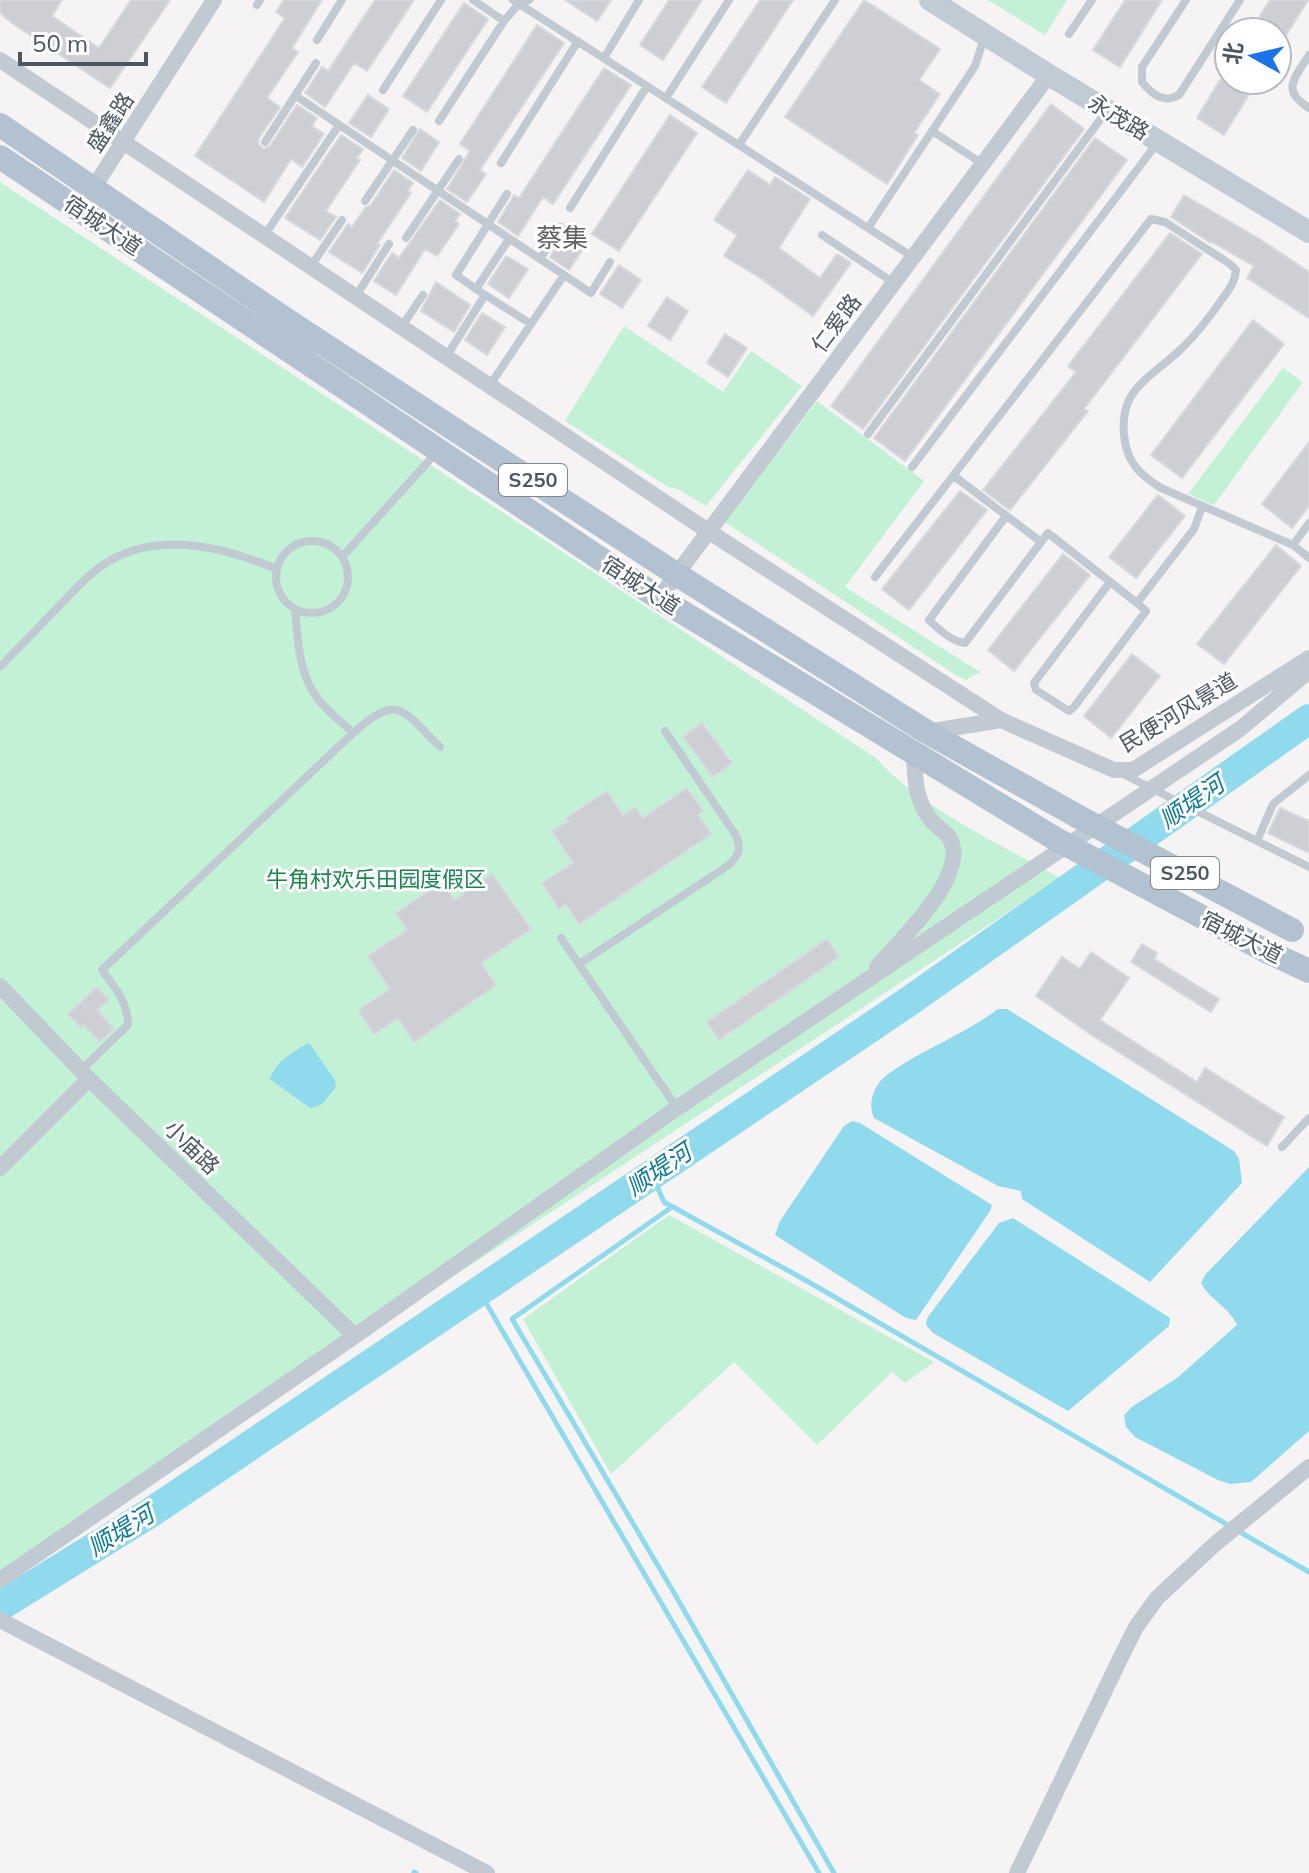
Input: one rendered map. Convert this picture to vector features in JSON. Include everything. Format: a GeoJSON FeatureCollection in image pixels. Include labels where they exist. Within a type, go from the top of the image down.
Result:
{"type":"FeatureCollection","features":[{"type":"Feature","properties":{"kind":"main road","name":"宿城大道"},"geometry":{"type":"LineString","coordinates":[[0,125],[288,321],[676,574],[927,732],[1077,816],[1300,934]]}},
{"type":"Feature","properties":{"kind":"main road","name":"宿城大道"},"geometry":{"type":"LineString","coordinates":[[0,157],[659,598],[1054,838],[1309,971]]}},
{"type":"Feature","properties":{"kind":"street","name":"盛鑫路"},"geometry":{"type":"LineString","coordinates":[[94,187],[214,0]]}},
{"type":"Feature","properties":{"kind":"street","name":"永茂路"},"geometry":{"type":"LineString","coordinates":[[930,0],[1309,232]]}},
{"type":"Feature","properties":{"kind":"street","name":"民便河风景道"},"geometry":{"type":"LineString","coordinates":[[0,60],[708,531],[1001,720],[1114,770],[1133,770],[1309,658]]}},
{"type":"Feature","properties":{"kind":"street","name":"仁爱路"},"geometry":{"type":"LineString","coordinates":[[659,598],[1049,75]]}},
{"type":"Feature","properties":{"kind":"street"},"geometry":{"type":"LineString","coordinates":[[0,1580],[355,1336],[677,1108],[1240,729],[1309,671]]}},
{"type":"Feature","properties":{"kind":"street"},"geometry":{"type":"LineString","coordinates":[[927,732],[1001,720]]}},
{"type":"Feature","properties":{"kind":"street"},"geometry":{"type":"LineString","coordinates":[[863,983],[934,901],[951,866],[954,850],[948,836],[932,821],[916,791],[914,755]]}},
{"type":"Feature","properties":{"kind":"street","name":"小庙路"},"geometry":{"type":"LineString","coordinates":[[0,986],[85,1074],[355,1336]]}},
{"type":"Feature","properties":{"kind":"street"},"geometry":{"type":"LineString","coordinates":[[0,1168],[85,1074]]}},
{"type":"Feature","properties":{"kind":"street"},"geometry":{"type":"LineString","coordinates":[[1017,1873],[1136,1627],[1157,1598],[1234,1528],[1309,1467]]}},
{"type":"Feature","properties":{"kind":"street"},"geometry":{"type":"LineString","coordinates":[[0,1620],[487,1873]]}},
{"type":"Feature","properties":{"kind":"lane"},"geometry":{"type":"LineString","coordinates":[[317,40],[342,0]]}},
{"type":"Feature","properties":{"kind":"lane"},"geometry":{"type":"LineString","coordinates":[[383,90],[441,0]]}},
{"type":"Feature","properties":{"kind":"lane"},"geometry":{"type":"LineString","coordinates":[[473,0],[504,21]]}},
{"type":"Feature","properties":{"kind":"lane"},"geometry":{"type":"LineString","coordinates":[[604,58],[639,0]]}},
{"type":"Feature","properties":{"kind":"lane"},"geometry":{"type":"LineString","coordinates":[[666,98],[729,0]]}},
{"type":"Feature","properties":{"kind":"lane"},"geometry":{"type":"LineString","coordinates":[[739,145],[835,0]]}},
{"type":"Feature","properties":{"kind":"lane"},"geometry":{"type":"LineString","coordinates":[[1069,34],[1092,0]]}},
{"type":"Feature","properties":{"kind":"lane"},"geometry":{"type":"LineString","coordinates":[[1186,0],[1142,67],[1142,82],[1151,93],[1161,98],[1171,100],[1179,95],[1240,0]]}},
{"type":"Feature","properties":{"kind":"lane"},"geometry":{"type":"LineString","coordinates":[[439,121],[504,21],[521,1],[913,257]]}},
{"type":"Feature","properties":{"kind":"lane"},"geometry":{"type":"LineString","coordinates":[[868,228],[975,66],[984,34]]}},
{"type":"Feature","properties":{"kind":"lane"},"geometry":{"type":"LineString","coordinates":[[501,163],[578,41]]}},
{"type":"Feature","properties":{"kind":"lane"},"geometry":{"type":"LineString","coordinates":[[1309,55],[1292,81],[1291,92],[1309,108]]}},
{"type":"Feature","properties":{"kind":"lane"},"geometry":{"type":"LineString","coordinates":[[265,142],[316,63]]}},
{"type":"Feature","properties":{"kind":"lane"},"geometry":{"type":"LineString","coordinates":[[570,208],[647,86]]}},
{"type":"Feature","properties":{"kind":"lane"},"geometry":{"type":"LineString","coordinates":[[296,96],[591,293],[610,262]]}},
{"type":"Feature","properties":{"kind":"lane"},"geometry":{"type":"LineString","coordinates":[[868,434],[1107,110]]}},
{"type":"Feature","properties":{"kind":"lane"},"geometry":{"type":"LineString","coordinates":[[264,236],[339,125]]}},
{"type":"Feature","properties":{"kind":"lane"},"geometry":{"type":"LineString","coordinates":[[365,201],[413,130]]}},
{"type":"Feature","properties":{"kind":"lane"},"geometry":{"type":"LineString","coordinates":[[932,131],[983,164]]}},
{"type":"Feature","properties":{"kind":"lane"},"geometry":{"type":"LineString","coordinates":[[912,467],[1159,141]]}},
{"type":"Feature","properties":{"kind":"lane"},"geometry":{"type":"LineString","coordinates":[[406,238],[459,159]]}},
{"type":"Feature","properties":{"kind":"lane"},"geometry":{"type":"LineString","coordinates":[[507,194],[456,275],[531,324]]}},
{"type":"Feature","properties":{"kind":"lane"},"geometry":{"type":"LineString","coordinates":[[875,577],[1151,219],[1165,222],[1236,270],[1235,281],[1205,323],[1180,350],[1136,386],[1124,410],[1123,430],[1133,465],[1161,488],[1293,545],[1309,558]]}},
{"type":"Feature","properties":{"kind":"lane"},"geometry":{"type":"LineString","coordinates":[[311,267],[342,220]]}},
{"type":"Feature","properties":{"kind":"lane"},"geometry":{"type":"LineString","coordinates":[[540,259],[561,227]]}},
{"type":"Feature","properties":{"kind":"lane"},"geometry":{"type":"LineString","coordinates":[[822,235],[894,283]]}},
{"type":"Feature","properties":{"kind":"lane"},"geometry":{"type":"LineString","coordinates":[[476,289],[509,239]]}},
{"type":"Feature","properties":{"kind":"lane"},"geometry":{"type":"LineString","coordinates":[[356,296],[389,244]]}},
{"type":"Feature","properties":{"kind":"lane"},"geometry":{"type":"LineString","coordinates":[[490,386],[564,275]]}},
{"type":"Feature","properties":{"kind":"lane"},"geometry":{"type":"LineString","coordinates":[[401,327],[423,295]]}},
{"type":"Feature","properties":{"kind":"lane"},"geometry":{"type":"LineString","coordinates":[[446,357],[485,295]]}},
{"type":"Feature","properties":{"kind":"lane"},"geometry":{"type":"LineString","coordinates":[[342,557],[439,450]]}},
{"type":"Feature","properties":{"kind":"lane"},"geometry":{"type":"LineString","coordinates":[[954,476],[1041,542]]}},
{"type":"Feature","properties":{"kind":"lane"},"geometry":{"type":"LineString","coordinates":[[1137,603],[1194,529],[1202,507]]}},
{"type":"Feature","properties":{"kind":"lane"},"geometry":{"type":"LineString","coordinates":[[1006,516],[929,620],[958,642],[965,643],[1048,533],[1137,603],[1146,611],[1069,711],[1036,690],[1034,683],[1110,582]]}},
{"type":"Feature","properties":{"kind":"lane"},"geometry":{"type":"LineString","coordinates":[[1293,545],[1309,523]]}},
{"type":"Feature","properties":{"kind":"lane"},"geometry":{"type":"LineString","coordinates":[[295,609],[318,612],[338,601],[345,592],[348,580],[342,557],[324,543],[300,543],[282,558],[276,580],[280,592],[295,609],[306,680],[316,697],[353,733]]}},
{"type":"Feature","properties":{"kind":"lane"},"geometry":{"type":"LineString","coordinates":[[0,667],[96,569],[127,553],[149,547],[202,546],[225,550],[277,569]]}},
{"type":"Feature","properties":{"kind":"lane"},"geometry":{"type":"LineString","coordinates":[[85,1074],[128,1025],[128,1012],[123,1000],[102,970],[353,733],[374,714],[394,709],[405,713],[440,747]]}},
{"type":"Feature","properties":{"kind":"lane"},"geometry":{"type":"LineString","coordinates":[[579,964],[726,867],[739,852],[740,842],[665,731]]}},
{"type":"Feature","properties":{"kind":"lane"},"geometry":{"type":"LineString","coordinates":[[1114,770],[1309,867]]}},
{"type":"Feature","properties":{"kind":"lane"},"geometry":{"type":"LineString","coordinates":[[1257,841],[1273,804],[1309,775]]}},
{"type":"Feature","properties":{"kind":"lane"},"geometry":{"type":"LineString","coordinates":[[561,938],[677,1108]]}},
{"type":"Feature","properties":{"kind":"lane"},"geometry":{"type":"LineString","coordinates":[[1282,1147],[1309,1118]]}},
{"type":"Feature","properties":{"kind":"green space"},"geometry":{"type":"Polygon","coordinates":[[[988,0],[1067,0],[1045,35],[988,0]]]}},
{"type":"Feature","properties":{"kind":"green space","name":"牛角村欢乐田园度假区"},"geometry":{"type":"Polygon","coordinates":[[[0,182],[876,758],[894,776],[938,809],[1060,878],[0,1574],[0,182]]]}},
{"type":"Feature","properties":{"kind":"green space"},"geometry":{"type":"Polygon","coordinates":[[[624,326],[723,392],[751,351],[802,386],[706,506],[678,489],[668,487],[565,421],[624,326]]]}},
{"type":"Feature","properties":{"kind":"green space"},"geometry":{"type":"Polygon","coordinates":[[[1283,368],[1303,382],[1214,505],[1188,494],[1283,368]]]}},
{"type":"Feature","properties":{"kind":"green space"},"geometry":{"type":"Polygon","coordinates":[[[817,401],[924,481],[845,587],[980,672],[966,680],[725,522],[817,401]]]}},
{"type":"Feature","properties":{"kind":"green space"},"geometry":{"type":"Polygon","coordinates":[[[669,1215],[934,1362],[905,1383],[892,1372],[817,1445],[734,1362],[611,1474],[523,1319],[669,1215]]]}},
{"type":"Feature","properties":{"kind":"water"},"geometry":{"type":"Polygon","coordinates":[[[998,1009],[1007,1009],[1234,1151],[1239,1159],[1242,1183],[1150,1282],[1022,1199],[1021,1191],[998,1186],[874,1118],[872,1100],[883,1078],[998,1009]]]}},
{"type":"Feature","properties":{"kind":"water"},"geometry":{"type":"Polygon","coordinates":[[[309,1043],[335,1080],[336,1087],[321,1105],[310,1108],[270,1079],[280,1062],[309,1043]]]}},
{"type":"Feature","properties":{"kind":"water"},"geometry":{"type":"Polygon","coordinates":[[[852,1121],[860,1123],[992,1205],[916,1320],[906,1318],[775,1235],[780,1221],[844,1126],[852,1121]]]}},
{"type":"Feature","properties":{"kind":"water"},"geometry":{"type":"Polygon","coordinates":[[[1309,1167],[1309,1431],[1251,1482],[1230,1484],[1135,1437],[1126,1427],[1124,1415],[1177,1378],[1237,1325],[1201,1283],[1205,1275],[1309,1167]]]}},
{"type":"Feature","properties":{"kind":"water"},"geometry":{"type":"Polygon","coordinates":[[[1013,1218],[1170,1318],[1169,1326],[1068,1411],[933,1333],[926,1325],[927,1318],[999,1223],[1013,1218]]]}},
{"type":"Feature","properties":{"kind":"building"},"geometry":{"type":"Polygon","coordinates":[[[0,0],[62,0],[52,16],[99,48],[131,0],[170,0],[110,88],[12,23],[0,13],[0,0]]]}},
{"type":"Feature","properties":{"kind":"building"},"geometry":{"type":"Polygon","coordinates":[[[284,0],[322,0],[292,48],[298,52],[267,98],[280,107],[258,144],[264,149],[270,146],[297,105],[317,118],[312,126],[324,134],[302,167],[291,159],[264,202],[195,156],[285,18],[276,12],[284,0]]]}},
{"type":"Feature","properties":{"kind":"building"},"geometry":{"type":"Polygon","coordinates":[[[375,0],[414,0],[367,71],[354,63],[325,107],[305,93],[322,67],[328,71],[375,0]]]}},
{"type":"Feature","properties":{"kind":"building"},"geometry":{"type":"Polygon","coordinates":[[[565,0],[611,0],[597,21],[565,0]]]}},
{"type":"Feature","properties":{"kind":"building"},"geometry":{"type":"Polygon","coordinates":[[[669,0],[702,0],[663,60],[640,45],[669,0]]]}},
{"type":"Feature","properties":{"kind":"building"},"geometry":{"type":"Polygon","coordinates":[[[760,0],[793,0],[726,103],[702,87],[760,0]]]}},
{"type":"Feature","properties":{"kind":"building"},"geometry":{"type":"Polygon","coordinates":[[[864,0],[940,49],[919,80],[940,94],[914,133],[918,135],[887,184],[785,117],[864,0]]]}},
{"type":"Feature","properties":{"kind":"building"},"geometry":{"type":"Polygon","coordinates":[[[1125,0],[1162,0],[1120,67],[1093,50],[1125,0]]]}},
{"type":"Feature","properties":{"kind":"building"},"geometry":{"type":"Polygon","coordinates":[[[1270,0],[1308,0],[1293,24],[1293,16],[1260,16],[1270,0]]]}},
{"type":"Feature","properties":{"kind":"building"},"geometry":{"type":"Polygon","coordinates":[[[464,3],[488,19],[427,112],[403,96],[464,3]]]}},
{"type":"Feature","properties":{"kind":"building"},"geometry":{"type":"Polygon","coordinates":[[[537,25],[564,43],[480,170],[486,174],[467,202],[447,189],[470,151],[460,144],[537,25]]]}},
{"type":"Feature","properties":{"kind":"building"},"geometry":{"type":"Polygon","coordinates":[[[604,68],[631,85],[553,204],[543,197],[518,236],[498,222],[514,195],[519,198],[604,68]]]}},
{"type":"Feature","properties":{"kind":"building"},"geometry":{"type":"Polygon","coordinates":[[[1213,92],[1213,96],[1248,96],[1224,135],[1197,118],[1213,92]]]}},
{"type":"Feature","properties":{"kind":"building"},"geometry":{"type":"Polygon","coordinates":[[[368,95],[389,109],[371,137],[349,123],[368,95]]]}},
{"type":"Feature","properties":{"kind":"building"},"geometry":{"type":"Polygon","coordinates":[[[1051,104],[1084,129],[863,429],[831,406],[1051,104]]]}},
{"type":"Feature","properties":{"kind":"building"},"geometry":{"type":"Polygon","coordinates":[[[670,115],[697,133],[619,251],[592,234],[670,115]]]}},
{"type":"Feature","properties":{"kind":"building"},"geometry":{"type":"Polygon","coordinates":[[[420,129],[439,142],[421,171],[402,158],[420,129]]]}},
{"type":"Feature","properties":{"kind":"building"},"geometry":{"type":"Polygon","coordinates":[[[341,135],[363,149],[357,158],[360,160],[326,211],[336,217],[320,240],[285,218],[341,135]]]}},
{"type":"Feature","properties":{"kind":"building"},"geometry":{"type":"Polygon","coordinates":[[[1095,138],[1127,160],[905,461],[874,438],[1095,138]]]}},
{"type":"Feature","properties":{"kind":"building"},"geometry":{"type":"Polygon","coordinates":[[[394,170],[413,183],[408,190],[411,193],[362,273],[329,252],[348,224],[352,227],[365,208],[371,205],[394,170]]]}},
{"type":"Feature","properties":{"kind":"building"},"geometry":{"type":"Polygon","coordinates":[[[748,170],[770,185],[775,177],[810,199],[779,248],[820,278],[837,254],[851,263],[813,316],[724,256],[737,235],[714,220],[748,170]]]}},
{"type":"Feature","properties":{"kind":"building"},"geometry":{"type":"Polygon","coordinates":[[[1184,195],[1309,272],[1309,318],[1247,278],[1254,266],[1171,217],[1184,195]]]}},
{"type":"Feature","properties":{"kind":"building"},"geometry":{"type":"Polygon","coordinates":[[[440,200],[460,214],[455,221],[459,224],[437,256],[425,249],[396,295],[374,281],[392,253],[399,258],[440,200]]]}},
{"type":"Feature","properties":{"kind":"building"},"geometry":{"type":"Polygon","coordinates":[[[567,230],[587,243],[569,270],[550,257],[567,230]]]}},
{"type":"Feature","properties":{"kind":"building"},"geometry":{"type":"Polygon","coordinates":[[[1170,233],[1202,254],[1084,409],[1088,411],[1010,510],[983,490],[1076,372],[1068,366],[1170,233]]]}},
{"type":"Feature","properties":{"kind":"building"},"geometry":{"type":"Polygon","coordinates":[[[506,256],[528,269],[509,298],[488,284],[506,256]]]}},
{"type":"Feature","properties":{"kind":"building"},"geometry":{"type":"Polygon","coordinates":[[[619,265],[641,280],[622,308],[600,294],[619,265]]]}},
{"type":"Feature","properties":{"kind":"building"},"geometry":{"type":"Polygon","coordinates":[[[436,282],[470,305],[454,332],[421,311],[436,282]]]}},
{"type":"Feature","properties":{"kind":"building"},"geometry":{"type":"Polygon","coordinates":[[[667,297],[688,311],[670,340],[648,326],[667,297]]]}},
{"type":"Feature","properties":{"kind":"building"},"geometry":{"type":"Polygon","coordinates":[[[482,313],[505,327],[487,355],[465,340],[482,313]]]}},
{"type":"Feature","properties":{"kind":"building"},"geometry":{"type":"Polygon","coordinates":[[[1253,320],[1284,344],[1182,478],[1151,455],[1253,320]]]}},
{"type":"Feature","properties":{"kind":"building"},"geometry":{"type":"Polygon","coordinates":[[[725,334],[747,348],[728,377],[707,363],[725,334]]]}},
{"type":"Feature","properties":{"kind":"building"},"geometry":{"type":"Polygon","coordinates":[[[1309,442],[1309,506],[1292,528],[1262,504],[1309,442]]]}},
{"type":"Feature","properties":{"kind":"building"},"geometry":{"type":"Polygon","coordinates":[[[960,491],[987,510],[909,610],[882,589],[960,491]]]}},
{"type":"Feature","properties":{"kind":"building"},"geometry":{"type":"Polygon","coordinates":[[[1158,495],[1185,516],[1136,578],[1109,557],[1158,495]]]}},
{"type":"Feature","properties":{"kind":"building"},"geometry":{"type":"Polygon","coordinates":[[[1276,545],[1301,566],[1224,664],[1197,644],[1276,545]]]}},
{"type":"Feature","properties":{"kind":"building"},"geometry":{"type":"Polygon","coordinates":[[[1063,554],[1090,575],[1014,671],[988,650],[1063,554]]]}},
{"type":"Feature","properties":{"kind":"building"},"geometry":{"type":"Polygon","coordinates":[[[1132,654],[1160,676],[1111,738],[1084,716],[1132,654]]]}},
{"type":"Feature","properties":{"kind":"building"},"geometry":{"type":"Polygon","coordinates":[[[702,723],[732,763],[713,777],[683,737],[702,723]]]}},
{"type":"Feature","properties":{"kind":"building"},"geometry":{"type":"Polygon","coordinates":[[[687,788],[703,811],[698,815],[711,834],[579,924],[566,904],[559,909],[542,883],[573,863],[552,831],[607,791],[623,815],[635,807],[643,818],[687,788]]]}},
{"type":"Feature","properties":{"kind":"building"},"geometry":{"type":"Polygon","coordinates":[[[1280,808],[1309,821],[1309,853],[1268,833],[1280,808]]]}},
{"type":"Feature","properties":{"kind":"building"},"geometry":{"type":"Polygon","coordinates":[[[492,874],[531,929],[481,963],[496,985],[414,1042],[398,1018],[374,1034],[358,1010],[390,989],[368,956],[407,930],[396,913],[442,882],[454,900],[492,874]]]}},
{"type":"Feature","properties":{"kind":"building"},"geometry":{"type":"Polygon","coordinates":[[[827,939],[839,957],[719,1040],[707,1022],[827,939]]]}},
{"type":"Feature","properties":{"kind":"building"},"geometry":{"type":"Polygon","coordinates":[[[1142,944],[1157,953],[1154,959],[1219,999],[1211,1012],[1131,962],[1142,944]]]}},
{"type":"Feature","properties":{"kind":"building"},"geometry":{"type":"Polygon","coordinates":[[[1091,952],[1129,978],[1100,1020],[1197,1082],[1205,1068],[1284,1117],[1267,1146],[1090,1034],[1036,996],[1062,957],[1080,969],[1091,952]]]}},
{"type":"Feature","properties":{"kind":"building"},"geometry":{"type":"Polygon","coordinates":[[[97,987],[109,1000],[97,1010],[114,1029],[100,1042],[68,1014],[97,987]]]}},
{"type":"Feature","properties":{"kind":"waterway","name":"顺堤河"},"geometry":{"type":"LineString","coordinates":[[0,1606],[150,1513],[908,1002],[1309,719]]}},
{"type":"Feature","properties":{"kind":"waterway"},"geometry":{"type":"LineString","coordinates":[[652,1175],[664,1202],[807,1281],[1309,1572]]}},
{"type":"Feature","properties":{"kind":"waterway"},"geometry":{"type":"LineString","coordinates":[[672,1207],[512,1319],[673,1591],[834,1873]]}},
{"type":"Feature","properties":{"kind":"waterway"},"geometry":{"type":"LineString","coordinates":[[479,1291],[819,1873]]}},
{"type":"Feature","properties":{"kind":"district","name":"蔡集"},"geometry":{"type":"Point","coordinates":[562,238]}}]}
